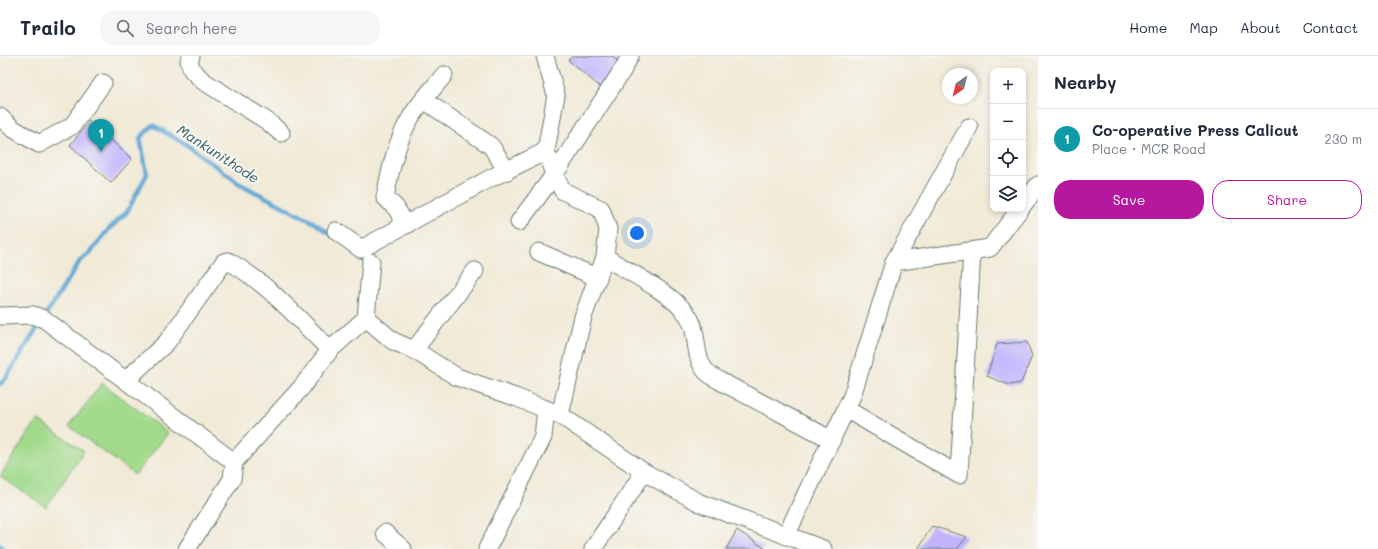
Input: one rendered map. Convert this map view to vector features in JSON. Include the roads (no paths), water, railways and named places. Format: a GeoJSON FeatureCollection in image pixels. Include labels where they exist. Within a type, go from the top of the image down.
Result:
{"type":"FeatureCollection","features":[{"type":"Feature","properties":{"kind":"street"},"geometry":{"type":"LineString","coordinates":[[190,56],[189,61],[192,70],[203,81],[267,121],[281,133]]}},
{"type":"Feature","properties":{"kind":"street"},"geometry":{"type":"LineString","coordinates":[[487,549],[543,437],[553,412],[583,316],[605,257],[608,229],[601,209],[562,191],[554,175],[546,151],[556,95],[545,56]]}},
{"type":"Feature","properties":{"kind":"street"},"geometry":{"type":"LineString","coordinates":[[519,222],[554,175],[622,71],[630,56]]}},
{"type":"Feature","properties":{"kind":"street"},"geometry":{"type":"LineString","coordinates":[[406,224],[396,208],[385,197],[395,158],[406,125],[444,75]]}},
{"type":"Feature","properties":{"kind":"street"},"geometry":{"type":"LineString","coordinates":[[0,117],[12,128],[39,144],[72,126],[103,83]]}},
{"type":"Feature","properties":{"kind":"street"},"geometry":{"type":"LineString","coordinates":[[424,100],[491,146],[507,171]]}},
{"type":"Feature","properties":{"kind":"street"},"geometry":{"type":"LineString","coordinates":[[786,536],[852,396],[894,262],[968,127]]}},
{"type":"Feature","properties":{"kind":"street"},"geometry":{"type":"LineString","coordinates":[[336,231],[361,249],[489,179],[546,151]]}},
{"type":"Feature","properties":{"kind":"street"},"geometry":{"type":"LineString","coordinates":[[1026,201],[1038,185]]}},
{"type":"Feature","properties":{"kind":"street"},"geometry":{"type":"LineString","coordinates":[[894,262],[990,248],[1018,212]]}},
{"type":"Feature","properties":{"kind":"street"},"geometry":{"type":"LineString","coordinates":[[846,409],[959,475],[972,251]]}},
{"type":"Feature","properties":{"kind":"street"},"geometry":{"type":"LineString","coordinates":[[539,252],[598,278]]}},
{"type":"Feature","properties":{"kind":"street"},"geometry":{"type":"LineString","coordinates":[[605,257],[668,296],[686,312],[694,325],[697,353],[706,372],[720,382],[832,440]]}},
{"type":"Feature","properties":{"kind":"street"},"geometry":{"type":"LineString","coordinates":[[126,380],[167,342],[224,262],[228,261],[253,275],[266,286],[330,350]]}},
{"type":"Feature","properties":{"kind":"street"},"geometry":{"type":"LineString","coordinates":[[187,549],[232,479],[234,462],[301,388],[330,350],[366,318],[371,262]]}},
{"type":"Feature","properties":{"kind":"street"},"geometry":{"type":"LineString","coordinates":[[414,350],[475,270]]}},
{"type":"Feature","properties":{"kind":"street"},"geometry":{"type":"LineString","coordinates":[[0,316],[33,315],[54,326],[234,462]]}},
{"type":"Feature","properties":{"kind":"street"},"geometry":{"type":"LineString","coordinates":[[366,318],[393,340],[414,350],[456,377],[553,412],[644,472],[700,503],[823,549]]}},
{"type":"Feature","properties":{"kind":"street"},"geometry":{"type":"LineString","coordinates":[[594,549],[644,472]]}},
{"type":"Feature","properties":{"kind":"street"},"geometry":{"type":"LineString","coordinates":[[385,533],[403,549]]}},
{"type":"Feature","properties":{"kind":"waterway","name":"Mankunithode"},"geometry":{"type":"LineString","coordinates":[[45,316],[80,261],[89,254],[109,229],[127,212],[147,174],[140,138],[153,125],[187,145],[240,184],[313,222],[332,235]]}},
{"type":"Feature","properties":{"kind":"waterway","name":"Mankunithode"},"geometry":{"type":"LineString","coordinates":[[0,384],[6,378],[41,322]]}},
{"type":"Feature","properties":{"kind":"waterway","name":"Mankunithode"},"geometry":{"type":"LineString","coordinates":[[0,545],[2,549]]}},
{"type":"Feature","properties":{"kind":"place","name":"Co-operative Press Calicut"},"geometry":{"type":"Point","coordinates":[101,152]}}]}
